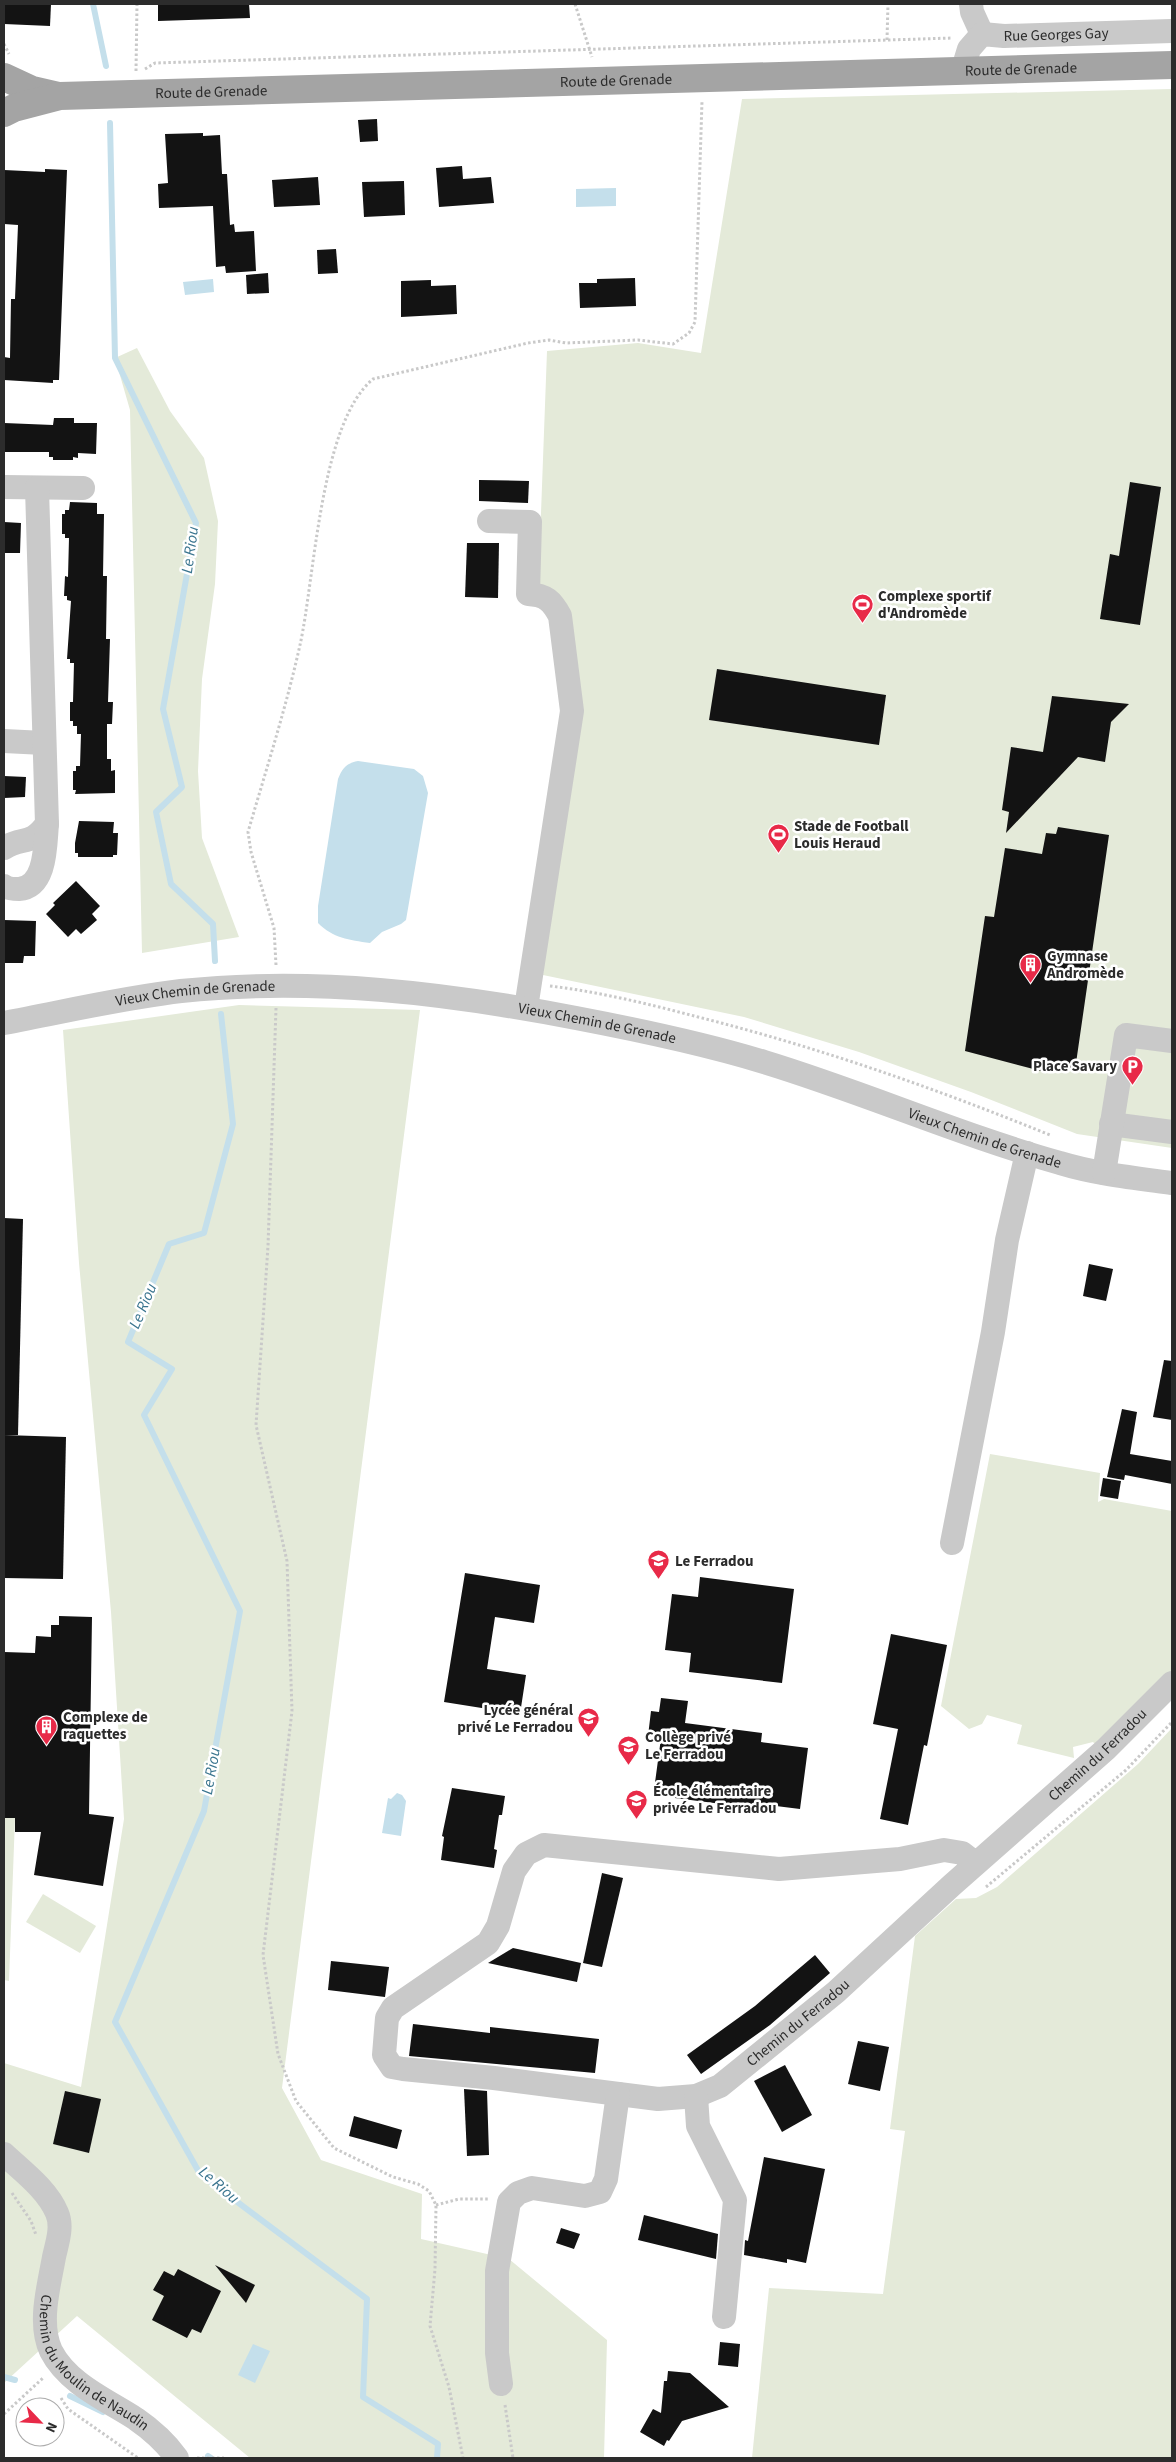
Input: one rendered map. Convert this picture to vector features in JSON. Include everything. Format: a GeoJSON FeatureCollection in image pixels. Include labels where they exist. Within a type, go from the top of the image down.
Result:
{"type":"FeatureCollection","features":[{"type":"Feature","properties":{"kind":"main road","name":"Route de Grenade"},"geometry":{"type":"LineString","coordinates":[[60,96],[962,72],[1172,64]]}},
{"type":"Feature","properties":{"kind":"main road"},"geometry":{"type":"LineString","coordinates":[[4,77],[32,90],[60,96]]}},
{"type":"Feature","properties":{"kind":"main road"},"geometry":{"type":"LineString","coordinates":[[4,113],[14,108],[60,96]]}},
{"type":"Feature","properties":{"kind":"street"},"geometry":{"type":"LineString","coordinates":[[972,4],[972,12],[982,34]]}},
{"type":"Feature","properties":{"kind":"street","name":"Rue Georges Gay"},"geometry":{"type":"LineString","coordinates":[[962,72],[969,49],[982,34],[1004,36],[1172,31]]}},
{"type":"Feature","properties":{"kind":"street"},"geometry":{"type":"LineString","coordinates":[[4,487],[83,488]]}},
{"type":"Feature","properties":{"kind":"street"},"geometry":{"type":"LineString","coordinates":[[4,886],[7,889],[22,889],[36,880],[43,864],[47,824],[37,488]]}},
{"type":"Feature","properties":{"kind":"street"},"geometry":{"type":"LineString","coordinates":[[489,521],[530,522],[528,594],[545,596],[554,604],[560,616],[572,711],[526,1008]]}},
{"type":"Feature","properties":{"kind":"street"},"geometry":{"type":"LineString","coordinates":[[4,742],[44,743]]}},
{"type":"Feature","properties":{"kind":"street"},"geometry":{"type":"LineString","coordinates":[[4,848],[11,843],[29,841],[39,835],[47,824]]}},
{"type":"Feature","properties":{"kind":"street","name":"Vieux Chemin de Grenade"},"geometry":{"type":"LineString","coordinates":[[4,1023],[134,997],[183,991],[276,986],[368,988],[447,996],[526,1008],[657,1033],[763,1062],[1063,1164],[1172,1184]]}},
{"type":"Feature","properties":{"kind":"street"},"geometry":{"type":"LineString","coordinates":[[1104,1173],[1126,1034],[1172,1041]]}},
{"type":"Feature","properties":{"kind":"street"},"geometry":{"type":"LineString","coordinates":[[1111,1124],[1172,1132]]}},
{"type":"Feature","properties":{"kind":"street"},"geometry":{"type":"LineString","coordinates":[[952,1543],[993,1332],[1007,1240],[1027,1153]]}},
{"type":"Feature","properties":{"kind":"street","name":"Chemin du Ferradou"},"geometry":{"type":"LineString","coordinates":[[975,1864],[962,1853],[944,1850],[900,1859],[779,1869],[544,1845],[526,1854],[514,1871],[498,1926],[488,1944],[393,2008],[387,2018],[384,2055],[392,2067],[403,2069],[494,2078],[658,2099],[696,2096],[720,2086],[836,1992],[975,1864],[1106,1749],[1172,1683]]}},
{"type":"Feature","properties":{"kind":"street"},"geometry":{"type":"LineString","coordinates":[[501,2384],[497,2353],[497,2271],[509,2202],[518,2193],[532,2188],[585,2196],[600,2192],[606,2179],[618,2094]]}},
{"type":"Feature","properties":{"kind":"street"},"geometry":{"type":"LineString","coordinates":[[696,2096],[698,2126],[735,2200],[724,2317]]}},
{"type":"Feature","properties":{"kind":"street","name":"Chemin du Moulin de Naudin"},"geometry":{"type":"LineString","coordinates":[[4,2154],[34,2181],[57,2214],[60,2233],[46,2301],[47,2329],[51,2350],[74,2379],[138,2420],[188,2458]]}},
{"type":"Feature","properties":{"kind":"path"},"geometry":{"type":"LineString","coordinates":[[136,4],[136,74],[155,63],[955,38]]}},
{"type":"Feature","properties":{"kind":"path"},"geometry":{"type":"LineString","coordinates":[[574,4],[591,50],[592,61]]}},
{"type":"Feature","properties":{"kind":"path"},"geometry":{"type":"LineString","coordinates":[[887,40],[888,4]]}},
{"type":"Feature","properties":{"kind":"path"},"geometry":{"type":"LineString","coordinates":[[276,970],[274,928],[251,852],[248,832],[300,648],[309,602],[326,480],[344,421],[366,385],[373,379],[528,342],[549,340],[566,343],[638,340],[673,344],[689,333],[695,322],[702,78]]}},
{"type":"Feature","properties":{"kind":"path"},"geometry":{"type":"LineString","coordinates":[[276,1007],[268,1246],[256,1425],[287,1561],[292,1711],[263,1955],[278,2054],[296,2101],[334,2148],[393,2177],[418,2184],[429,2191],[436,2205],[435,2269],[430,2326],[449,2386],[463,2458]]}},
{"type":"Feature","properties":{"kind":"path","name":"Chemin du Ferradou"},"geometry":{"type":"LineString","coordinates":[[952,1885],[968,1892],[983,1888],[994,1882],[1126,1770],[1172,1722]]}},
{"type":"Feature","properties":{"kind":"path"},"geometry":{"type":"LineString","coordinates":[[436,2205],[459,2198],[499,2199],[509,2202]]}},
{"type":"Feature","properties":{"kind":"path"},"geometry":{"type":"LineString","coordinates":[[4,2414],[60,2362]]}},
{"type":"Feature","properties":{"kind":"path"},"geometry":{"type":"LineString","coordinates":[[501,2384],[513,2458]]}},
{"type":"Feature","properties":{"kind":"path"},"geometry":{"type":"LineString","coordinates":[[60,2395],[68,2409],[138,2458]]}},
{"type":"Feature","properties":{"kind":"path"},"geometry":{"type":"LineString","coordinates":[[188,2458],[224,2458]]}},
{"type":"Feature","properties":{"kind":"green space","name":"Complexe sportif d'Andromède"},"geometry":{"type":"Polygon","coordinates":[[[1172,89],[1172,1148],[1077,1134],[971,1092],[859,1052],[744,1017],[543,975],[562,709],[549,611],[538,594],[547,351],[638,343],[701,353],[742,99],[1172,89]]]}},
{"type":"Feature","properties":{"kind":"green space"},"geometry":{"type":"Polygon","coordinates":[[[137,348],[170,411],[204,458],[218,521],[215,584],[202,679],[198,771],[202,838],[239,937],[142,953],[130,410],[115,358],[137,348]]]}},
{"type":"Feature","properties":{"kind":"green space"},"geometry":{"type":"Polygon","coordinates":[[[239,1005],[420,1010],[282,2088],[321,2160],[422,2194],[421,2239],[509,2259],[607,2340],[604,2458],[250,2458],[77,2316],[4,2383],[4,2063],[81,2087],[124,1819],[111,1612],[79,1263],[63,1030],[239,1005]]]}},
{"type":"Feature","properties":{"kind":"green space"},"geometry":{"type":"Polygon","coordinates":[[[990,1454],[1100,1473],[1098,1502],[1104,1499],[1172,1511],[1172,1671],[1097,1746],[1093,1742],[1073,1747],[1074,1758],[1017,1744],[1022,1725],[987,1715],[982,1724],[969,1729],[941,1706],[990,1454]]]}},
{"type":"Feature","properties":{"kind":"green space"},"geometry":{"type":"Polygon","coordinates":[[[1172,1728],[1172,2458],[752,2458],[769,2288],[883,2294],[905,2131],[890,2129],[915,1936],[956,1899],[976,1898],[997,1887],[1138,1764],[1172,1728]]]}},
{"type":"Feature","properties":{"kind":"green space"},"geometry":{"type":"Polygon","coordinates":[[[4,1818],[15,1818],[9,1981],[4,1980],[4,1818]]]}},
{"type":"Feature","properties":{"kind":"green space"},"geometry":{"type":"Polygon","coordinates":[[[43,1894],[96,1926],[80,1953],[26,1922],[43,1894]]]}},
{"type":"Feature","properties":{"kind":"water"},"geometry":{"type":"Polygon","coordinates":[[[616,188],[616,206],[576,207],[576,189],[616,188]]]}},
{"type":"Feature","properties":{"kind":"water"},"geometry":{"type":"Polygon","coordinates":[[[213,279],[214,292],[185,295],[183,282],[213,279]]]}},
{"type":"Feature","properties":{"kind":"water"},"geometry":{"type":"Polygon","coordinates":[[[358,761],[414,769],[423,776],[428,793],[406,920],[382,932],[370,943],[336,935],[318,923],[318,906],[338,779],[345,767],[350,763],[358,761]]]}},
{"type":"Feature","properties":{"kind":"water"},"geometry":{"type":"Polygon","coordinates":[[[397,1793],[402,1795],[406,1801],[401,1836],[382,1833],[388,1798],[391,1799],[397,1793]]]}},
{"type":"Feature","properties":{"kind":"water"},"geometry":{"type":"Polygon","coordinates":[[[253,2344],[270,2351],[255,2383],[238,2375],[253,2344]]]}},
{"type":"Feature","properties":{"kind":"building"},"geometry":{"type":"Polygon","coordinates":[[[4,4],[51,4],[50,26],[4,24],[4,4]]]}},
{"type":"Feature","properties":{"kind":"building"},"geometry":{"type":"Polygon","coordinates":[[[158,4],[249,4],[250,18],[158,21],[158,4]]]}},
{"type":"Feature","properties":{"kind":"building"},"geometry":{"type":"Polygon","coordinates":[[[377,119],[378,141],[360,142],[358,120],[377,119]]]}},
{"type":"Feature","properties":{"kind":"building"},"geometry":{"type":"Polygon","coordinates":[[[203,133],[203,136],[220,135],[222,174],[227,174],[230,225],[234,224],[235,232],[254,231],[256,271],[226,273],[225,266],[216,267],[213,206],[159,208],[158,184],[168,183],[165,134],[203,133]]]}},
{"type":"Feature","properties":{"kind":"building"},"geometry":{"type":"Polygon","coordinates":[[[462,166],[463,179],[491,177],[494,203],[439,207],[436,168],[462,166]]]}},
{"type":"Feature","properties":{"kind":"building"},"geometry":{"type":"Polygon","coordinates":[[[45,169],[67,170],[59,380],[53,380],[53,383],[4,380],[4,357],[10,358],[11,299],[15,299],[18,225],[4,224],[4,170],[45,172],[45,169]]]}},
{"type":"Feature","properties":{"kind":"building"},"geometry":{"type":"Polygon","coordinates":[[[318,177],[320,205],[274,207],[272,180],[318,177]]]}},
{"type":"Feature","properties":{"kind":"building"},"geometry":{"type":"Polygon","coordinates":[[[404,181],[405,215],[364,217],[362,182],[404,181]]]}},
{"type":"Feature","properties":{"kind":"building"},"geometry":{"type":"Polygon","coordinates":[[[336,249],[338,273],[318,274],[317,250],[336,249]]]}},
{"type":"Feature","properties":{"kind":"building"},"geometry":{"type":"Polygon","coordinates":[[[268,273],[269,293],[247,294],[246,275],[268,273]]]}},
{"type":"Feature","properties":{"kind":"building"},"geometry":{"type":"Polygon","coordinates":[[[635,278],[636,306],[580,308],[579,283],[597,283],[597,279],[635,278]]]}},
{"type":"Feature","properties":{"kind":"building"},"geometry":{"type":"Polygon","coordinates":[[[431,280],[431,286],[456,285],[457,314],[401,317],[401,281],[431,280]]]}},
{"type":"Feature","properties":{"kind":"building"},"geometry":{"type":"Polygon","coordinates":[[[54,418],[74,418],[74,423],[97,423],[96,454],[78,453],[78,458],[73,457],[73,460],[53,460],[53,457],[49,457],[49,452],[4,452],[4,423],[53,425],[54,418]]]}},
{"type":"Feature","properties":{"kind":"building"},"geometry":{"type":"Polygon","coordinates":[[[479,480],[529,481],[528,503],[479,501],[479,480]]]}},
{"type":"Feature","properties":{"kind":"building"},"geometry":{"type":"Polygon","coordinates":[[[1130,482],[1161,487],[1140,625],[1100,619],[1110,554],[1119,556],[1130,482]]]}},
{"type":"Feature","properties":{"kind":"building"},"geometry":{"type":"Polygon","coordinates":[[[70,502],[97,503],[97,514],[104,514],[103,576],[107,576],[106,639],[110,639],[108,702],[113,702],[112,724],[107,724],[107,759],[111,759],[111,771],[115,770],[115,793],[75,794],[76,790],[73,790],[73,771],[76,771],[76,766],[80,766],[81,734],[77,734],[77,726],[73,726],[73,721],[70,721],[70,702],[73,702],[74,663],[70,663],[70,659],[67,659],[71,601],[67,600],[67,596],[64,596],[65,576],[68,577],[69,538],[65,538],[65,534],[62,534],[62,514],[65,514],[65,510],[69,510],[70,502]]]}},
{"type":"Feature","properties":{"kind":"building"},"geometry":{"type":"Polygon","coordinates":[[[4,522],[21,523],[20,553],[4,553],[4,522]]]}},
{"type":"Feature","properties":{"kind":"building"},"geometry":{"type":"Polygon","coordinates":[[[467,543],[499,543],[498,598],[465,597],[467,543]]]}},
{"type":"Feature","properties":{"kind":"building"},"geometry":{"type":"Polygon","coordinates":[[[717,669],[886,695],[879,745],[709,720],[717,669]]]}},
{"type":"Feature","properties":{"kind":"building"},"geometry":{"type":"Polygon","coordinates":[[[1052,696],[1129,704],[1111,722],[1105,762],[1078,757],[1006,833],[1009,812],[1002,810],[1011,747],[1043,752],[1052,696]]]}},
{"type":"Feature","properties":{"kind":"building"},"geometry":{"type":"Polygon","coordinates":[[[4,776],[26,777],[25,797],[4,798],[4,776]]]}},
{"type":"Feature","properties":{"kind":"building"},"geometry":{"type":"Polygon","coordinates":[[[79,821],[114,822],[113,833],[118,833],[117,855],[113,855],[113,857],[78,857],[78,853],[75,853],[75,843],[79,821]]]}},
{"type":"Feature","properties":{"kind":"building","name":"Gymnase Andromède"},"geometry":{"type":"Polygon","coordinates":[[[1058,827],[1109,835],[1075,1070],[1042,1065],[1041,1071],[965,1051],[985,916],[994,917],[1005,848],[1042,854],[1046,833],[1056,834],[1058,827]]]}},
{"type":"Feature","properties":{"kind":"building"},"geometry":{"type":"Polygon","coordinates":[[[76,881],[100,906],[92,914],[97,920],[81,934],[76,929],[68,937],[46,914],[55,905],[53,903],[76,881]]]}},
{"type":"Feature","properties":{"kind":"building"},"geometry":{"type":"Polygon","coordinates":[[[4,920],[36,921],[35,956],[24,956],[23,963],[4,963],[4,920]]]}},
{"type":"Feature","properties":{"kind":"building"},"geometry":{"type":"Polygon","coordinates":[[[4,1218],[23,1219],[18,1435],[4,1435],[4,1218]]]}},
{"type":"Feature","properties":{"kind":"building"},"geometry":{"type":"Polygon","coordinates":[[[1089,1264],[1113,1269],[1106,1301],[1083,1296],[1089,1264]]]}},
{"type":"Feature","properties":{"kind":"building"},"geometry":{"type":"Polygon","coordinates":[[[1164,1360],[1172,1361],[1172,1420],[1153,1417],[1164,1360]]]}},
{"type":"Feature","properties":{"kind":"building"},"geometry":{"type":"Polygon","coordinates":[[[1122,1409],[1137,1412],[1130,1454],[1172,1461],[1172,1484],[1125,1475],[1124,1480],[1107,1477],[1122,1409]]]}},
{"type":"Feature","properties":{"kind":"building"},"geometry":{"type":"Polygon","coordinates":[[[4,1435],[66,1437],[63,1579],[4,1578],[4,1435]]]}},
{"type":"Feature","properties":{"kind":"building"},"geometry":{"type":"Polygon","coordinates":[[[1103,1478],[1121,1481],[1118,1499],[1100,1496],[1103,1478]]]}},
{"type":"Feature","properties":{"kind":"building"},"geometry":{"type":"Polygon","coordinates":[[[465,1573],[540,1585],[534,1623],[495,1617],[487,1669],[526,1675],[520,1714],[444,1702],[465,1573]]]}},
{"type":"Feature","properties":{"kind":"building"},"geometry":{"type":"Polygon","coordinates":[[[700,1577],[794,1589],[782,1683],[689,1672],[691,1653],[665,1650],[672,1594],[698,1597],[700,1577]]]}},
{"type":"Feature","properties":{"kind":"building","name":"Complexe de raquettes"},"geometry":{"type":"Polygon","coordinates":[[[59,1616],[92,1617],[89,1814],[114,1817],[103,1886],[34,1875],[41,1832],[15,1832],[15,1818],[4,1818],[4,1652],[35,1653],[36,1636],[51,1637],[51,1625],[59,1625],[59,1616]]]}},
{"type":"Feature","properties":{"kind":"building"},"geometry":{"type":"Polygon","coordinates":[[[891,1634],[947,1645],[927,1746],[924,1745],[908,1825],[880,1819],[898,1729],[873,1724],[891,1634]]]}},
{"type":"Feature","properties":{"kind":"building"},"geometry":{"type":"Polygon","coordinates":[[[661,1698],[688,1701],[685,1723],[762,1733],[761,1742],[808,1748],[800,1809],[753,1803],[753,1808],[675,1798],[676,1793],[654,1790],[661,1738],[648,1736],[651,1711],[659,1712],[661,1698]]]}},
{"type":"Feature","properties":{"kind":"building"},"geometry":{"type":"Polygon","coordinates":[[[452,1788],[505,1796],[502,1815],[499,1815],[494,1849],[497,1850],[494,1868],[441,1860],[444,1837],[442,1836],[452,1788]]]}},
{"type":"Feature","properties":{"kind":"building"},"geometry":{"type":"Polygon","coordinates":[[[602,1873],[623,1878],[602,1967],[583,1963],[602,1873]]]}},
{"type":"Feature","properties":{"kind":"building"},"geometry":{"type":"Polygon","coordinates":[[[513,1948],[581,1963],[577,1982],[488,1963],[513,1948]]]}},
{"type":"Feature","properties":{"kind":"building"},"geometry":{"type":"Polygon","coordinates":[[[815,1955],[830,1973],[770,2025],[701,2074],[687,2055],[755,2006],[815,1955]]]}},
{"type":"Feature","properties":{"kind":"building"},"geometry":{"type":"Polygon","coordinates":[[[331,1961],[389,1967],[385,1997],[328,1990],[331,1961]]]}},
{"type":"Feature","properties":{"kind":"building"},"geometry":{"type":"Polygon","coordinates":[[[413,2024],[490,2033],[490,2027],[599,2039],[595,2073],[409,2056],[413,2024]]]}},
{"type":"Feature","properties":{"kind":"building"},"geometry":{"type":"Polygon","coordinates":[[[858,2041],[889,2047],[880,2091],[848,2084],[858,2041]]]}},
{"type":"Feature","properties":{"kind":"building"},"geometry":{"type":"Polygon","coordinates":[[[785,2065],[812,2115],[782,2132],[754,2081],[785,2065]]]}},
{"type":"Feature","properties":{"kind":"building"},"geometry":{"type":"Polygon","coordinates":[[[464,2089],[487,2091],[489,2155],[467,2156],[464,2089]]]}},
{"type":"Feature","properties":{"kind":"building"},"geometry":{"type":"Polygon","coordinates":[[[65,2091],[101,2099],[89,2153],[53,2144],[65,2091]]]}},
{"type":"Feature","properties":{"kind":"building"},"geometry":{"type":"Polygon","coordinates":[[[354,2116],[402,2130],[397,2149],[349,2136],[354,2116]]]}},
{"type":"Feature","properties":{"kind":"building"},"geometry":{"type":"Polygon","coordinates":[[[764,2157],[825,2169],[806,2263],[787,2259],[787,2263],[744,2255],[745,2240],[748,2241],[764,2157]]]}},
{"type":"Feature","properties":{"kind":"building"},"geometry":{"type":"Polygon","coordinates":[[[644,2215],[718,2234],[716,2259],[638,2240],[644,2215]]]}},
{"type":"Feature","properties":{"kind":"building"},"geometry":{"type":"Polygon","coordinates":[[[561,2228],[580,2234],[574,2249],[556,2243],[561,2228]]]}},
{"type":"Feature","properties":{"kind":"building"},"geometry":{"type":"Polygon","coordinates":[[[215,2265],[255,2285],[246,2303],[215,2265]]]}},
{"type":"Feature","properties":{"kind":"building"},"geometry":{"type":"Polygon","coordinates":[[[178,2269],[221,2291],[201,2333],[192,2329],[187,2338],[152,2320],[164,2296],[153,2290],[164,2271],[174,2276],[178,2269]]]}},
{"type":"Feature","properties":{"kind":"building"},"geometry":{"type":"Polygon","coordinates":[[[720,2342],[740,2344],[738,2367],[718,2365],[720,2342]]]}},
{"type":"Feature","properties":{"kind":"building"},"geometry":{"type":"Polygon","coordinates":[[[668,2371],[690,2373],[729,2407],[682,2421],[664,2446],[640,2432],[653,2409],[661,2413],[664,2381],[667,2381],[668,2371]]]}},
{"type":"Feature","properties":{"kind":"waterway","name":"Le Riou"},"geometry":{"type":"LineString","coordinates":[[93,4],[106,66]]}},
{"type":"Feature","properties":{"kind":"waterway","name":"Le Riou"},"geometry":{"type":"LineString","coordinates":[[110,123],[115,358],[196,523],[163,709],[182,787],[156,812],[171,884],[213,924],[215,961]]}},
{"type":"Feature","properties":{"kind":"waterway","name":"Le Riou"},"geometry":{"type":"LineString","coordinates":[[221,1014],[233,1124],[204,1233],[169,1244],[128,1342],[172,1369],[144,1415],[240,1611],[204,1811],[115,2022],[200,2174],[367,2299],[363,2397],[438,2444],[437,2458]]}},
{"type":"Feature","properties":{"kind":"waterway"},"geometry":{"type":"LineString","coordinates":[[4,2377],[15,2380]]}},
{"type":"Feature","properties":{"kind":"waterway"},"geometry":{"type":"LineString","coordinates":[[70,2396],[103,2412]]}},
{"type":"Feature","properties":{"kind":"place","name":"Complexe sportif d'Andromède"},"geometry":{"type":"Point","coordinates":[862,624]}},
{"type":"Feature","properties":{"kind":"place","name":"Stade de Football Louis Heraud"},"geometry":{"type":"Point","coordinates":[778,854]}},
{"type":"Feature","properties":{"kind":"place","name":"Gymnase Andromède"},"geometry":{"type":"Point","coordinates":[1031,984]}},
{"type":"Feature","properties":{"kind":"place","name":"Place Savary"},"geometry":{"type":"Point","coordinates":[1133,1085]}},
{"type":"Feature","properties":{"kind":"place","name":"Le Ferradou"},"geometry":{"type":"Point","coordinates":[659,1580]}},
{"type":"Feature","properties":{"kind":"place","name":"Lycée général privé Le Ferradou"},"geometry":{"type":"Point","coordinates":[589,1738]}},
{"type":"Feature","properties":{"kind":"place","name":"Complexe de raquettes"},"geometry":{"type":"Point","coordinates":[47,1745]}},
{"type":"Feature","properties":{"kind":"place","name":"Collège privé Le Ferradou"},"geometry":{"type":"Point","coordinates":[629,1765]}},
{"type":"Feature","properties":{"kind":"place","name":"École élémentaire privée Le Ferradou"},"geometry":{"type":"Point","coordinates":[637,1819]}}]}
